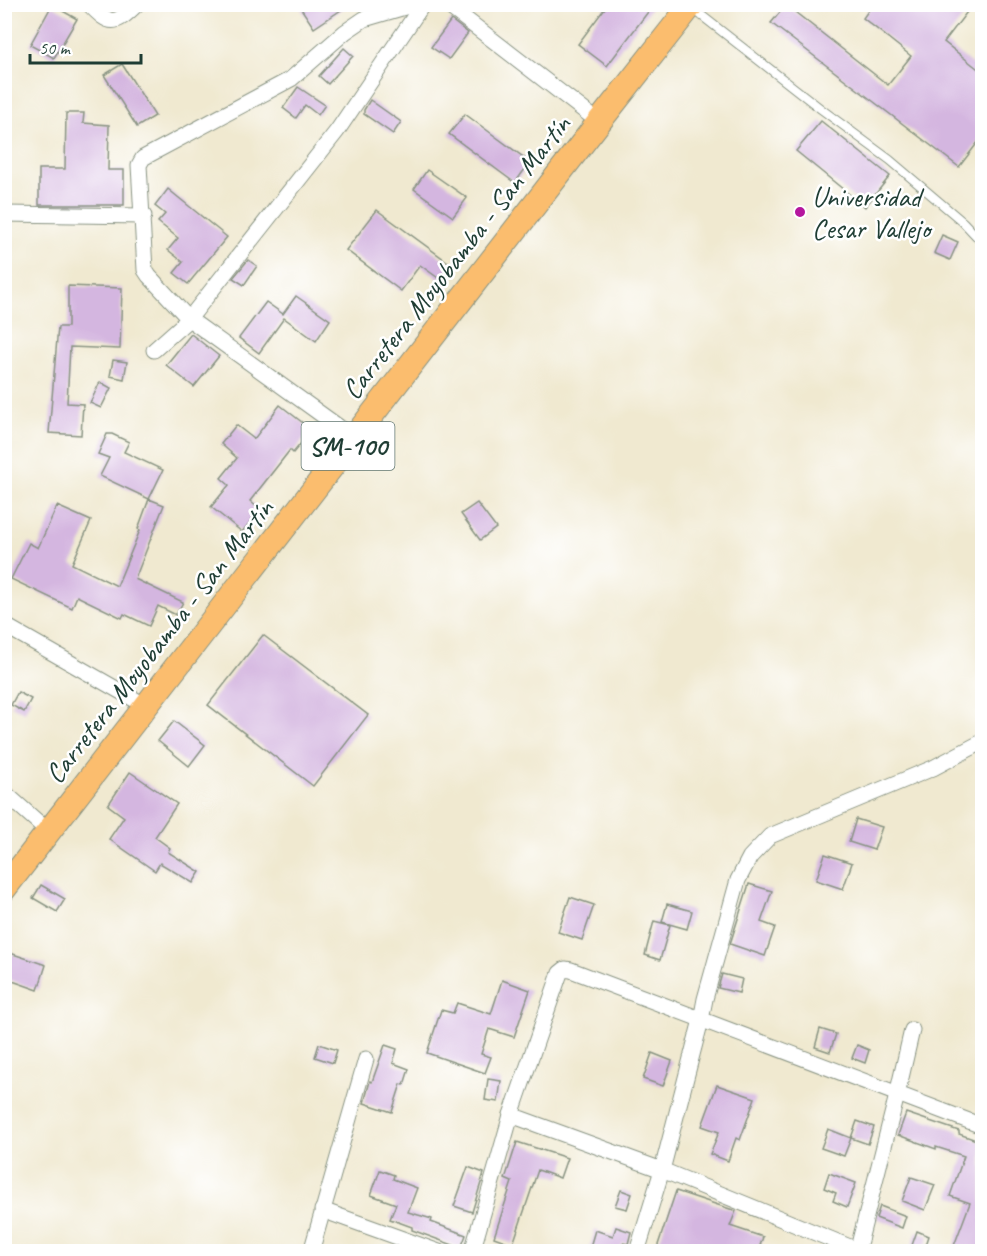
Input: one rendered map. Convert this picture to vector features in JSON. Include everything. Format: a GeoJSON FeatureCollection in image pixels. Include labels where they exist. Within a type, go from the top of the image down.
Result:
{"type":"FeatureCollection","features":[{"type":"Feature","properties":{"kind":"main road","name":"Carretera Moyobamba - San Martín"},"geometry":{"type":"LineString","coordinates":[[4,889],[598,122],[691,6]]}},
{"type":"Feature","properties":{"kind":"street"},"geometry":{"type":"LineString","coordinates":[[89,4],[103,19],[112,22],[119,20],[137,4]]}},
{"type":"Feature","properties":{"kind":"street"},"geometry":{"type":"LineString","coordinates":[[354,438],[189,319],[146,273],[139,165],[142,158],[291,80],[345,32],[364,19],[415,4]]}},
{"type":"Feature","properties":{"kind":"street"},"geometry":{"type":"LineString","coordinates":[[154,350],[189,319],[337,131],[423,4]]}},
{"type":"Feature","properties":{"kind":"street"},"geometry":{"type":"LineString","coordinates":[[446,4],[598,122]]}},
{"type":"Feature","properties":{"kind":"street"},"geometry":{"type":"LineString","coordinates":[[4,214],[144,216]]}},
{"type":"Feature","properties":{"kind":"street"},"geometry":{"type":"LineString","coordinates":[[4,625],[146,706]]}},
{"type":"Feature","properties":{"kind":"street"},"geometry":{"type":"LineString","coordinates":[[638,1251],[662,1170],[738,880],[750,858],[770,836],[933,768],[982,742]]}},
{"type":"Feature","properties":{"kind":"street"},"geometry":{"type":"LineString","coordinates":[[4,792],[49,832]]}},
{"type":"Feature","properties":{"kind":"street"},"geometry":{"type":"LineString","coordinates":[[472,1251],[511,1115],[560,974],[565,969],[982,1126]]}},
{"type":"Feature","properties":{"kind":"street"},"geometry":{"type":"LineString","coordinates":[[511,1115],[662,1170],[859,1251],[912,1030]]}},
{"type":"Feature","properties":{"kind":"street"},"geometry":{"type":"LineString","coordinates":[[311,1251],[366,1059]]}},
{"type":"Feature","properties":{"kind":"street"},"geometry":{"type":"LineString","coordinates":[[322,1210],[439,1251]]}},
{"type":"Feature","properties":{"kind":"lane"},"geometry":{"type":"LineString","coordinates":[[691,6],[812,102],[890,160],[963,222],[982,242]]}},
{"type":"Feature","properties":{"kind":"building"},"geometry":{"type":"Polygon","coordinates":[[[298,4],[350,4],[314,28],[298,4]]]}},
{"type":"Feature","properties":{"kind":"building"},"geometry":{"type":"Polygon","coordinates":[[[608,4],[654,4],[607,66],[578,44],[608,4]]]}},
{"type":"Feature","properties":{"kind":"building"},"geometry":{"type":"Polygon","coordinates":[[[873,4],[934,4],[942,11],[947,4],[973,4],[944,42],[982,72],[982,137],[959,167],[771,23],[786,5],[888,85],[911,56],[863,18],[873,4]]]}},
{"type":"Feature","properties":{"kind":"building"},"geometry":{"type":"Polygon","coordinates":[[[52,5],[77,19],[54,58],[30,45],[52,5]]]}},
{"type":"Feature","properties":{"kind":"building"},"geometry":{"type":"Polygon","coordinates":[[[451,20],[468,33],[449,59],[431,47],[451,20]]]}},
{"type":"Feature","properties":{"kind":"building"},"geometry":{"type":"Polygon","coordinates":[[[344,48],[353,56],[328,84],[319,76],[344,48]]]}},
{"type":"Feature","properties":{"kind":"building"},"geometry":{"type":"Polygon","coordinates":[[[122,64],[155,116],[137,127],[104,75],[122,64]]]}},
{"type":"Feature","properties":{"kind":"building"},"geometry":{"type":"Polygon","coordinates":[[[298,87],[325,105],[318,115],[305,105],[296,118],[283,108],[298,87]]]}},
{"type":"Feature","properties":{"kind":"building"},"geometry":{"type":"Polygon","coordinates":[[[370,100],[401,122],[393,134],[364,114],[370,100]]]}},
{"type":"Feature","properties":{"kind":"building"},"geometry":{"type":"Polygon","coordinates":[[[66,113],[84,113],[83,123],[109,125],[108,170],[124,170],[124,205],[39,205],[39,169],[65,169],[66,113]]]}},
{"type":"Feature","properties":{"kind":"building"},"geometry":{"type":"Polygon","coordinates":[[[465,114],[530,162],[515,183],[449,134],[465,114]]]}},
{"type":"Feature","properties":{"kind":"building"},"geometry":{"type":"Polygon","coordinates":[[[821,121],[890,176],[865,207],[796,151],[821,121]]]}},
{"type":"Feature","properties":{"kind":"building"},"geometry":{"type":"Polygon","coordinates":[[[427,170],[467,198],[453,217],[414,189],[427,170]]]}},
{"type":"Feature","properties":{"kind":"building"},"geometry":{"type":"Polygon","coordinates":[[[168,189],[227,237],[188,284],[174,273],[183,262],[168,250],[178,238],[158,222],[165,214],[155,206],[168,189]]]}},
{"type":"Feature","properties":{"kind":"building"},"geometry":{"type":"Polygon","coordinates":[[[377,210],[452,265],[441,280],[420,265],[401,291],[346,250],[377,210]]]}},
{"type":"Feature","properties":{"kind":"building"},"geometry":{"type":"Polygon","coordinates":[[[942,235],[958,242],[950,260],[934,253],[942,235]]]}},
{"type":"Feature","properties":{"kind":"building"},"geometry":{"type":"Polygon","coordinates":[[[248,260],[257,266],[244,285],[233,278],[248,260]]]}},
{"type":"Feature","properties":{"kind":"building"},"geometry":{"type":"Polygon","coordinates":[[[68,286],[122,288],[120,349],[70,347],[67,403],[83,404],[81,435],[49,433],[58,327],[68,327],[68,286]]]}},
{"type":"Feature","properties":{"kind":"building"},"geometry":{"type":"Polygon","coordinates":[[[296,296],[330,320],[316,341],[284,318],[259,353],[239,338],[266,302],[283,314],[296,296]]]}},
{"type":"Feature","properties":{"kind":"building"},"geometry":{"type":"Polygon","coordinates":[[[191,334],[219,356],[194,387],[166,365],[191,334]]]}},
{"type":"Feature","properties":{"kind":"building"},"geometry":{"type":"Polygon","coordinates":[[[113,360],[127,362],[124,379],[110,376],[113,360]]]}},
{"type":"Feature","properties":{"kind":"building"},"geometry":{"type":"Polygon","coordinates":[[[100,382],[111,388],[101,408],[90,403],[100,382]]]}},
{"type":"Feature","properties":{"kind":"building"},"geometry":{"type":"Polygon","coordinates":[[[280,405],[312,430],[293,453],[290,450],[250,501],[260,510],[242,532],[211,507],[229,485],[221,478],[237,458],[221,444],[236,425],[254,439],[280,405]]]}},
{"type":"Feature","properties":{"kind":"building"},"geometry":{"type":"Polygon","coordinates":[[[107,434],[129,442],[124,452],[163,470],[149,499],[100,476],[109,458],[98,454],[107,434]]]}},
{"type":"Feature","properties":{"kind":"building"},"geometry":{"type":"Polygon","coordinates":[[[149,499],[164,505],[135,579],[183,602],[176,615],[158,606],[149,626],[124,614],[122,618],[77,596],[72,608],[11,579],[29,543],[38,548],[57,506],[91,521],[72,564],[117,586],[140,530],[138,529],[149,499]]]}},
{"type":"Feature","properties":{"kind":"building"},"geometry":{"type":"Polygon","coordinates":[[[477,503],[496,528],[480,540],[461,514],[477,503]]]}},
{"type":"Feature","properties":{"kind":"building"},"geometry":{"type":"Polygon","coordinates":[[[263,635],[368,715],[313,786],[208,705],[263,635]]]}},
{"type":"Feature","properties":{"kind":"building"},"geometry":{"type":"Polygon","coordinates":[[[18,692],[31,699],[24,712],[11,705],[18,692]]]}},
{"type":"Feature","properties":{"kind":"building"},"geometry":{"type":"Polygon","coordinates":[[[174,721],[205,745],[189,766],[158,741],[174,721]]]}},
{"type":"Feature","properties":{"kind":"building"},"geometry":{"type":"Polygon","coordinates":[[[130,772],[177,804],[155,837],[170,848],[168,852],[200,872],[193,883],[160,863],[155,871],[109,839],[124,817],[108,805],[130,772]]]}},
{"type":"Feature","properties":{"kind":"building"},"geometry":{"type":"Polygon","coordinates":[[[856,819],[882,827],[874,850],[849,842],[856,819]]]}},
{"type":"Feature","properties":{"kind":"building"},"geometry":{"type":"Polygon","coordinates":[[[825,854],[852,863],[843,889],[816,880],[825,854]]]}},
{"type":"Feature","properties":{"kind":"building"},"geometry":{"type":"Polygon","coordinates":[[[749,884],[772,891],[761,922],[775,927],[765,956],[730,944],[749,884]]]}},
{"type":"Feature","properties":{"kind":"building"},"geometry":{"type":"Polygon","coordinates":[[[41,885],[65,899],[57,912],[33,898],[41,885]]]}},
{"type":"Feature","properties":{"kind":"building"},"geometry":{"type":"Polygon","coordinates":[[[570,897],[594,905],[582,940],[558,932],[570,897]]]}},
{"type":"Feature","properties":{"kind":"building"},"geometry":{"type":"Polygon","coordinates":[[[667,904],[692,911],[687,929],[662,922],[667,904]]]}},
{"type":"Feature","properties":{"kind":"building"},"geometry":{"type":"Polygon","coordinates":[[[654,921],[670,925],[660,960],[645,955],[654,921]]]}},
{"type":"Feature","properties":{"kind":"building"},"geometry":{"type":"Polygon","coordinates":[[[4,951],[46,965],[38,990],[4,978],[8,965],[4,964],[4,951]]]}},
{"type":"Feature","properties":{"kind":"building"},"geometry":{"type":"Polygon","coordinates":[[[722,974],[742,979],[739,993],[718,988],[722,974]]]}},
{"type":"Feature","properties":{"kind":"building"},"geometry":{"type":"Polygon","coordinates":[[[502,980],[530,990],[514,1037],[489,1029],[481,1054],[491,1057],[485,1073],[427,1053],[441,1010],[453,1013],[457,1003],[491,1014],[502,980]]]}},
{"type":"Feature","properties":{"kind":"building"},"geometry":{"type":"Polygon","coordinates":[[[820,1029],[836,1034],[830,1052],[815,1047],[820,1029]]]}},
{"type":"Feature","properties":{"kind":"building"},"geometry":{"type":"Polygon","coordinates":[[[319,1044],[337,1050],[333,1063],[315,1057],[319,1044]]]}},
{"type":"Feature","properties":{"kind":"building"},"geometry":{"type":"Polygon","coordinates":[[[385,1045],[397,1049],[393,1063],[409,1069],[404,1085],[401,1084],[392,1112],[364,1103],[370,1081],[372,1082],[385,1045]]]}},
{"type":"Feature","properties":{"kind":"building"},"geometry":{"type":"Polygon","coordinates":[[[857,1045],[869,1050],[865,1063],[852,1058],[857,1045]]]}},
{"type":"Feature","properties":{"kind":"building"},"geometry":{"type":"Polygon","coordinates":[[[652,1053],[672,1061],[663,1086],[643,1079],[652,1053]]]}},
{"type":"Feature","properties":{"kind":"building"},"geometry":{"type":"Polygon","coordinates":[[[488,1079],[501,1081],[498,1102],[485,1100],[488,1079]]]}},
{"type":"Feature","properties":{"kind":"building"},"geometry":{"type":"Polygon","coordinates":[[[717,1085],[755,1098],[740,1140],[736,1138],[728,1161],[710,1154],[719,1132],[702,1126],[717,1085]]]}},
{"type":"Feature","properties":{"kind":"building"},"geometry":{"type":"Polygon","coordinates":[[[906,1113],[959,1131],[959,1134],[982,1142],[982,1251],[952,1251],[970,1203],[950,1196],[964,1156],[936,1147],[936,1149],[898,1135],[906,1113]]]}},
{"type":"Feature","properties":{"kind":"building"},"geometry":{"type":"Polygon","coordinates":[[[857,1121],[874,1127],[868,1144],[851,1138],[857,1121]]]}},
{"type":"Feature","properties":{"kind":"building"},"geometry":{"type":"Polygon","coordinates":[[[828,1129],[851,1138],[844,1156],[821,1148],[828,1129]]]}},
{"type":"Feature","properties":{"kind":"building"},"geometry":{"type":"Polygon","coordinates":[[[517,1142],[567,1158],[560,1178],[538,1170],[513,1244],[494,1237],[512,1182],[505,1179],[517,1142]]]}},
{"type":"Feature","properties":{"kind":"building"},"geometry":{"type":"Polygon","coordinates":[[[468,1167],[484,1173],[472,1212],[454,1206],[468,1167]]]}},
{"type":"Feature","properties":{"kind":"building"},"geometry":{"type":"Polygon","coordinates":[[[380,1170],[394,1175],[393,1179],[417,1188],[408,1212],[432,1219],[431,1222],[466,1235],[461,1248],[412,1230],[412,1227],[390,1219],[396,1204],[371,1195],[380,1170]]]}},
{"type":"Feature","properties":{"kind":"building"},"geometry":{"type":"Polygon","coordinates":[[[829,1173],[856,1183],[847,1207],[833,1201],[836,1193],[824,1188],[829,1173]]]}},
{"type":"Feature","properties":{"kind":"building"},"geometry":{"type":"Polygon","coordinates":[[[911,1177],[935,1185],[925,1210],[902,1201],[911,1177]]]}},
{"type":"Feature","properties":{"kind":"building"},"geometry":{"type":"Polygon","coordinates":[[[621,1190],[632,1194],[627,1209],[615,1206],[621,1190]]]}},
{"type":"Feature","properties":{"kind":"building"},"geometry":{"type":"Polygon","coordinates":[[[676,1191],[736,1211],[730,1226],[763,1237],[758,1251],[656,1251],[676,1191]]]}},
{"type":"Feature","properties":{"kind":"building"},"geometry":{"type":"Polygon","coordinates":[[[880,1206],[906,1216],[902,1228],[876,1218],[880,1206]]]}},
{"type":"Feature","properties":{"kind":"building"},"geometry":{"type":"Polygon","coordinates":[[[616,1227],[631,1232],[628,1244],[623,1243],[620,1251],[605,1251],[590,1247],[595,1230],[613,1236],[616,1227]]]}},
{"type":"Feature","properties":{"kind":"building"},"geometry":{"type":"Polygon","coordinates":[[[917,1231],[929,1236],[924,1251],[910,1251],[917,1231]]]}},
{"type":"Feature","properties":{"kind":"place","name":"Universidad Cesar Vallejo"},"geometry":{"type":"Point","coordinates":[800,212]}}]}
